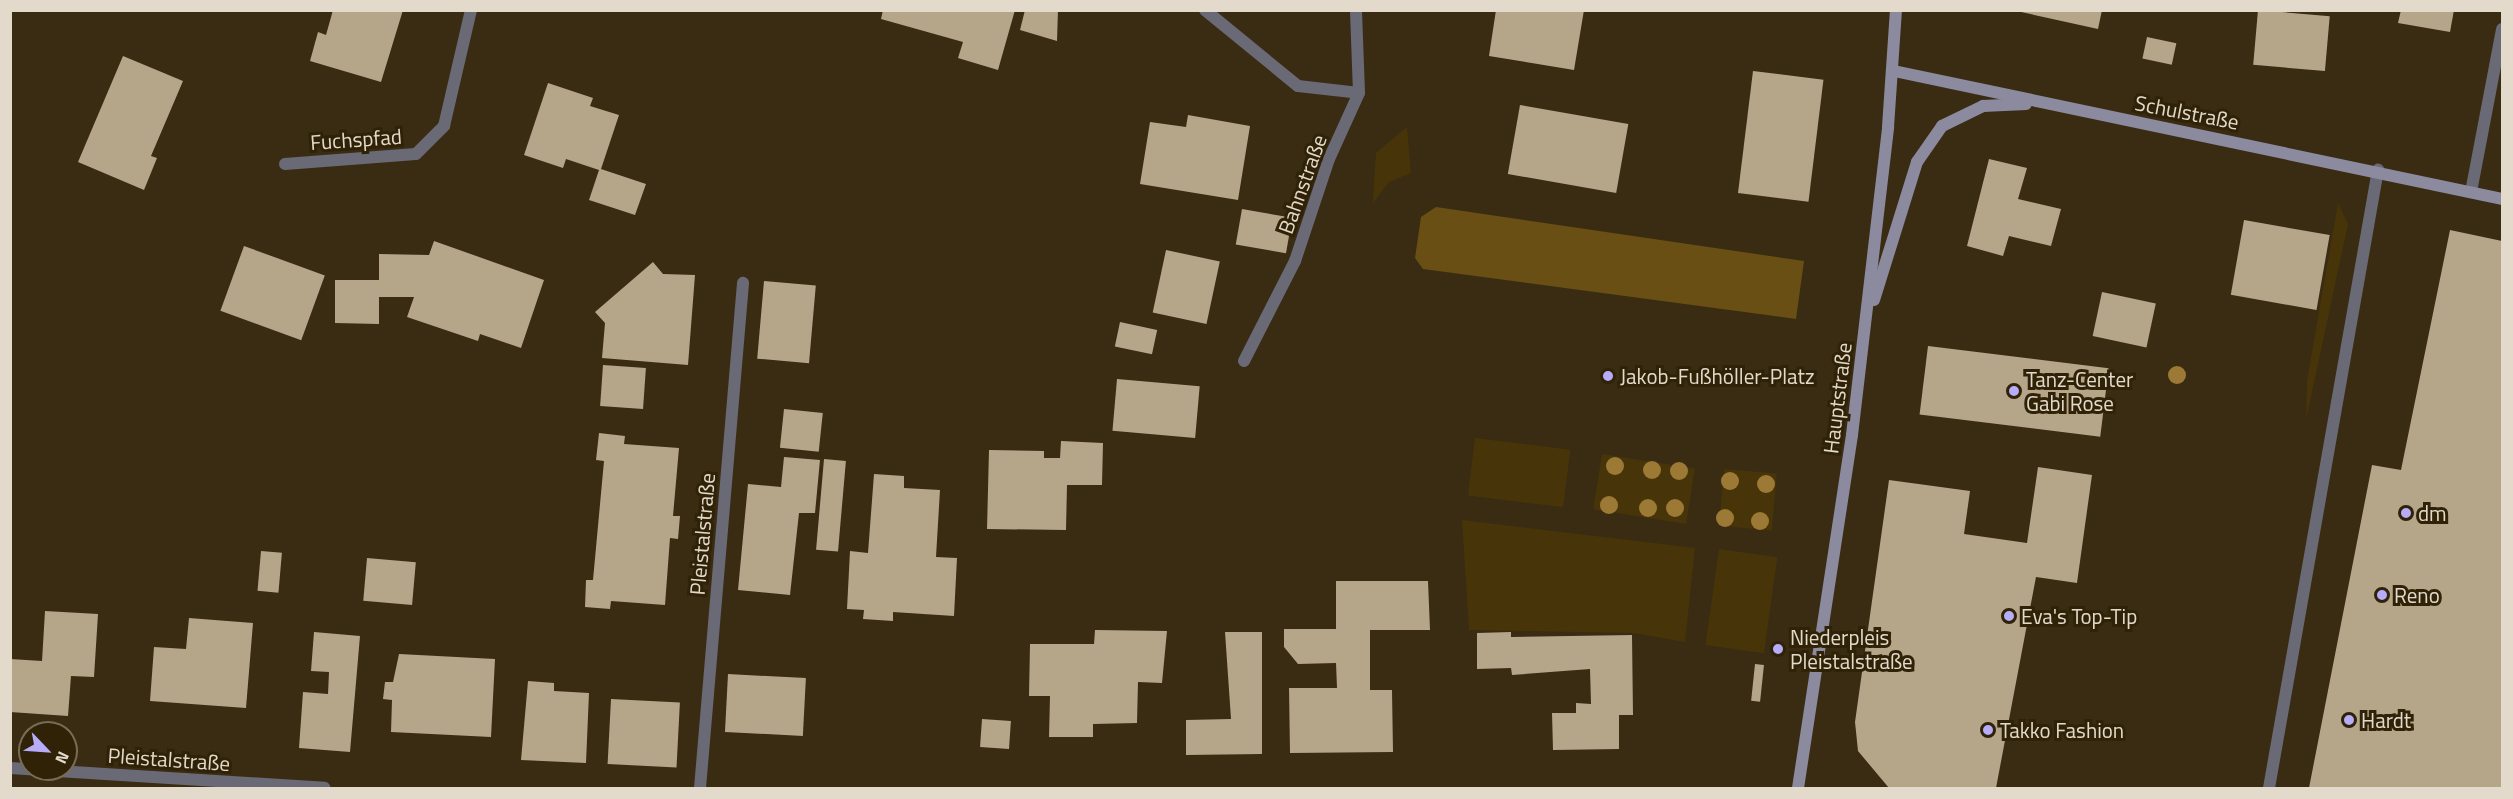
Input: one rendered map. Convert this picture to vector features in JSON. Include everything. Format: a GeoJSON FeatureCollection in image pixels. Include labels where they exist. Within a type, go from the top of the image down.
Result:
{"type":"FeatureCollection","features":[{"type":"Feature","properties":{"kind":"main road","name":"Hauptstraße"},"geometry":{"type":"LineString","coordinates":[[1798,789],[1866,327],[1894,71],[1896,10]]}},
{"type":"Feature","properties":{"kind":"main road","name":"Schulstraße"},"geometry":{"type":"LineString","coordinates":[[1894,71],[2378,170],[2502,199]]}},
{"type":"Feature","properties":{"kind":"main road"},"geometry":{"type":"LineString","coordinates":[[1866,327],[1917,162],[1942,126],[1983,106],[2046,103]]}},
{"type":"Feature","properties":{"kind":"street","name":"Fuchspfad"},"geometry":{"type":"LineString","coordinates":[[285,164],[416,154],[444,126],[471,10]]}},
{"type":"Feature","properties":{"kind":"street"},"geometry":{"type":"LineString","coordinates":[[1205,10],[1298,86],[1359,93]]}},
{"type":"Feature","properties":{"kind":"street","name":"Bahnstraße"},"geometry":{"type":"LineString","coordinates":[[1244,361],[1295,261],[1329,159],[1359,93],[1356,10]]}},
{"type":"Feature","properties":{"kind":"street"},"geometry":{"type":"LineString","coordinates":[[2471,192],[2502,28]]}},
{"type":"Feature","properties":{"kind":"street"},"geometry":{"type":"LineString","coordinates":[[2269,789],[2378,170]]}},
{"type":"Feature","properties":{"kind":"street","name":"Pleistalstraße"},"geometry":{"type":"LineString","coordinates":[[700,789],[743,283]]}},
{"type":"Feature","properties":{"kind":"street","name":"Pleistalstraße"},"geometry":{"type":"LineString","coordinates":[[10,768],[324,789]]}},
{"type":"Feature","properties":{"kind":"shaded area"},"geometry":{"type":"Polygon","coordinates":[[[1407,127],[1411,173],[1389,182],[1373,203],[1376,153],[1407,127]]]}},
{"type":"Feature","properties":{"kind":"shaded area"},"geometry":{"type":"Polygon","coordinates":[[[2338,203],[2348,224],[2306,420],[2307,381],[2338,203]]]}},
{"type":"Feature","properties":{"kind":"shaded area"},"geometry":{"type":"Polygon","coordinates":[[[1436,207],[1804,261],[1796,319],[1423,269],[1415,258],[1421,217],[1436,207]]]}},
{"type":"Feature","properties":{"kind":"shaded area"},"geometry":{"type":"Polygon","coordinates":[[[1475,438],[1570,450],[1563,507],[1468,496],[1475,438]]]}},
{"type":"Feature","properties":{"kind":"shaded area"},"geometry":{"type":"Polygon","coordinates":[[[1602,454],[1695,469],[1686,524],[1593,509],[1602,454]]]}},
{"type":"Feature","properties":{"kind":"shaded area"},"geometry":{"type":"Polygon","coordinates":[[[1724,469],[1777,474],[1772,530],[1719,526],[1724,469]]]}},
{"type":"Feature","properties":{"kind":"shaded area"},"geometry":{"type":"Polygon","coordinates":[[[1462,520],[1695,548],[1685,642],[1634,633],[1469,630],[1462,520]]]}},
{"type":"Feature","properties":{"kind":"shaded area"},"geometry":{"type":"Polygon","coordinates":[[[1719,549],[1777,557],[1764,653],[1706,645],[1719,549]]]}},
{"type":"Feature","properties":{"kind":"building"},"geometry":{"type":"Polygon","coordinates":[[[333,10],[403,10],[381,82],[310,61],[318,32],[326,35],[333,10]]]}},
{"type":"Feature","properties":{"kind":"building"},"geometry":{"type":"Polygon","coordinates":[[[883,10],[1015,10],[998,70],[958,58],[963,42],[881,19],[883,10]]]}},
{"type":"Feature","properties":{"kind":"building"},"geometry":{"type":"Polygon","coordinates":[[[1025,10],[1058,10],[1057,41],[1020,30],[1025,10]]]}},
{"type":"Feature","properties":{"kind":"building"},"geometry":{"type":"Polygon","coordinates":[[[1496,10],[1584,10],[1574,70],[1489,56],[1496,10]]]}},
{"type":"Feature","properties":{"kind":"building"},"geometry":{"type":"Polygon","coordinates":[[[2012,10],[2102,10],[2098,29],[2012,10]]]}},
{"type":"Feature","properties":{"kind":"building"},"geometry":{"type":"Polygon","coordinates":[[[2258,10],[2330,16],[2325,71],[2253,65],[2258,10]]]}},
{"type":"Feature","properties":{"kind":"building"},"geometry":{"type":"Polygon","coordinates":[[[2401,10],[2454,10],[2450,32],[2398,23],[2401,10]]]}},
{"type":"Feature","properties":{"kind":"building"},"geometry":{"type":"Polygon","coordinates":[[[2147,37],[2176,43],[2172,65],[2142,59],[2147,37]]]}},
{"type":"Feature","properties":{"kind":"building"},"geometry":{"type":"Polygon","coordinates":[[[123,56],[183,81],[151,156],[157,158],[144,190],[78,162],[123,56]]]}},
{"type":"Feature","properties":{"kind":"building"},"geometry":{"type":"Polygon","coordinates":[[[1753,71],[1823,80],[1808,202],[1738,193],[1753,71]]]}},
{"type":"Feature","properties":{"kind":"building"},"geometry":{"type":"Polygon","coordinates":[[[548,83],[593,98],[590,106],[619,115],[601,169],[646,184],[635,215],[589,200],[599,170],[566,159],[563,168],[524,155],[548,83]]]}},
{"type":"Feature","properties":{"kind":"building"},"geometry":{"type":"Polygon","coordinates":[[[1520,105],[1628,124],[1616,193],[1508,174],[1520,105]]]}},
{"type":"Feature","properties":{"kind":"building"},"geometry":{"type":"Polygon","coordinates":[[[1188,115],[1250,126],[1238,200],[1140,184],[1150,122],[1186,127],[1188,115]]]}},
{"type":"Feature","properties":{"kind":"building"},"geometry":{"type":"Polygon","coordinates":[[[1989,159],[2027,168],[2018,199],[2061,209],[2051,246],[2009,236],[2003,256],[1967,246],[1989,159]]]}},
{"type":"Feature","properties":{"kind":"building"},"geometry":{"type":"Polygon","coordinates":[[[1242,209],[1292,218],[1286,253],[1236,244],[1242,209]]]}},
{"type":"Feature","properties":{"kind":"building"},"geometry":{"type":"Polygon","coordinates":[[[2244,220],[2330,235],[2316,310],[2231,295],[2244,220]]]}},
{"type":"Feature","properties":{"kind":"building"},"geometry":{"type":"Polygon","coordinates":[[[2450,230],[2502,241],[2502,788],[2309,788],[2372,465],[2401,470],[2450,230]]]}},
{"type":"Feature","properties":{"kind":"building"},"geometry":{"type":"Polygon","coordinates":[[[434,241],[544,280],[521,348],[480,334],[478,341],[407,317],[414,297],[379,297],[379,324],[335,323],[335,280],[379,280],[379,254],[429,255],[434,241]]]}},
{"type":"Feature","properties":{"kind":"building"},"geometry":{"type":"Polygon","coordinates":[[[244,246],[325,275],[301,340],[220,311],[244,246]]]}},
{"type":"Feature","properties":{"kind":"building"},"geometry":{"type":"Polygon","coordinates":[[[1166,250],[1220,261],[1206,324],[1153,313],[1166,250]]]}},
{"type":"Feature","properties":{"kind":"building"},"geometry":{"type":"Polygon","coordinates":[[[653,262],[663,274],[695,275],[688,365],[602,358],[605,323],[595,312],[653,262]]]}},
{"type":"Feature","properties":{"kind":"building"},"geometry":{"type":"Polygon","coordinates":[[[764,281],[816,286],[809,363],[757,359],[764,281]]]}},
{"type":"Feature","properties":{"kind":"building"},"geometry":{"type":"Polygon","coordinates":[[[2102,292],[2156,303],[2146,347],[2093,336],[2102,292]]]}},
{"type":"Feature","properties":{"kind":"building"},"geometry":{"type":"Polygon","coordinates":[[[1120,322],[1157,330],[1152,354],[1115,346],[1120,322]]]}},
{"type":"Feature","properties":{"kind":"building","name":"Tanz-Center Gabi Rose"},"geometry":{"type":"Polygon","coordinates":[[[1928,346],[2109,368],[2100,437],[1920,414],[1928,346]]]}},
{"type":"Feature","properties":{"kind":"building"},"geometry":{"type":"Polygon","coordinates":[[[603,365],[646,368],[643,409],[600,406],[603,365]]]}},
{"type":"Feature","properties":{"kind":"building"},"geometry":{"type":"Polygon","coordinates":[[[1117,379],[1200,386],[1195,438],[1112,431],[1117,379]]]}},
{"type":"Feature","properties":{"kind":"building"},"geometry":{"type":"Polygon","coordinates":[[[784,409],[823,413],[819,452],[780,448],[784,409]]]}},
{"type":"Feature","properties":{"kind":"building"},"geometry":{"type":"Polygon","coordinates":[[[599,433],[625,436],[624,444],[679,448],[673,516],[680,516],[678,539],[670,538],[665,605],[611,601],[610,609],[585,607],[586,580],[593,580],[604,461],[596,460],[599,433]]]}},
{"type":"Feature","properties":{"kind":"building"},"geometry":{"type":"Polygon","coordinates":[[[1061,441],[1103,443],[1102,485],[1067,485],[1066,530],[987,529],[989,450],[1044,451],[1044,458],[1060,458],[1061,441]]]}},
{"type":"Feature","properties":{"kind":"building"},"geometry":{"type":"Polygon","coordinates":[[[784,457],[820,460],[815,513],[799,513],[790,595],[738,590],[748,484],[781,487],[784,457]]]}},
{"type":"Feature","properties":{"kind":"building"},"geometry":{"type":"Polygon","coordinates":[[[824,459],[846,461],[838,552],[816,550],[824,459]]]}},
{"type":"Feature","properties":{"kind":"building"},"geometry":{"type":"Polygon","coordinates":[[[2038,467],[2092,475],[2077,583],[2036,577],[1996,788],[1889,788],[1858,751],[1855,722],[1889,480],[1970,491],[1964,534],[2027,543],[2038,467]]]}},
{"type":"Feature","properties":{"kind":"building"},"geometry":{"type":"Polygon","coordinates":[[[874,474],[904,476],[904,488],[940,490],[936,557],[957,558],[954,616],[893,612],[893,621],[863,619],[864,610],[847,609],[850,551],[868,553],[874,474]]]}},
{"type":"Feature","properties":{"kind":"building"},"geometry":{"type":"Polygon","coordinates":[[[261,551],[282,553],[278,593],[258,591],[261,551]]]}},
{"type":"Feature","properties":{"kind":"building"},"geometry":{"type":"Polygon","coordinates":[[[367,558],[416,562],[412,605],[363,601],[367,558]]]}},
{"type":"Feature","properties":{"kind":"building"},"geometry":{"type":"Polygon","coordinates":[[[1336,581],[1428,581],[1430,630],[1370,630],[1370,690],[1392,690],[1393,752],[1290,753],[1289,688],[1337,688],[1336,663],[1298,664],[1284,647],[1284,629],[1336,629],[1336,581]]]}},
{"type":"Feature","properties":{"kind":"building"},"geometry":{"type":"Polygon","coordinates":[[[45,611],[98,614],[94,677],[71,676],[68,716],[10,712],[10,659],[42,661],[45,611]]]}},
{"type":"Feature","properties":{"kind":"building"},"geometry":{"type":"Polygon","coordinates":[[[189,618],[253,623],[246,708],[150,701],[154,647],[186,649],[189,618]]]}},
{"type":"Feature","properties":{"kind":"building"},"geometry":{"type":"Polygon","coordinates":[[[1095,630],[1167,631],[1162,683],[1138,682],[1137,723],[1093,724],[1093,737],[1049,737],[1050,696],[1029,696],[1030,644],[1094,644],[1095,630]]]}},
{"type":"Feature","properties":{"kind":"building"},"geometry":{"type":"Polygon","coordinates":[[[314,632],[360,636],[350,752],[299,748],[303,692],[328,694],[329,672],[311,671],[314,632]]]}},
{"type":"Feature","properties":{"kind":"building"},"geometry":{"type":"Polygon","coordinates":[[[1225,632],[1262,632],[1262,754],[1186,755],[1186,720],[1231,719],[1225,632]]]}},
{"type":"Feature","properties":{"kind":"building"},"geometry":{"type":"Polygon","coordinates":[[[1511,632],[1511,637],[1632,635],[1633,715],[1619,715],[1619,749],[1553,750],[1552,713],[1576,713],[1576,703],[1591,704],[1590,669],[1512,675],[1511,668],[1477,669],[1477,633],[1511,632]]]}},
{"type":"Feature","properties":{"kind":"building"},"geometry":{"type":"Polygon","coordinates":[[[399,654],[495,659],[491,737],[391,732],[392,700],[383,699],[385,682],[393,682],[399,654]]]}},
{"type":"Feature","properties":{"kind":"building"},"geometry":{"type":"Polygon","coordinates":[[[1755,664],[1764,665],[1760,702],[1751,701],[1755,664]]]}},
{"type":"Feature","properties":{"kind":"building"},"geometry":{"type":"Polygon","coordinates":[[[728,674],[806,678],[803,736],[725,732],[728,674]]]}},
{"type":"Feature","properties":{"kind":"building"},"geometry":{"type":"Polygon","coordinates":[[[528,681],[554,683],[554,691],[589,693],[586,763],[521,760],[528,681]]]}},
{"type":"Feature","properties":{"kind":"building"},"geometry":{"type":"Polygon","coordinates":[[[611,699],[680,703],[677,768],[608,764],[611,699]]]}},
{"type":"Feature","properties":{"kind":"building"},"geometry":{"type":"Polygon","coordinates":[[[982,719],[1011,721],[1009,749],[980,747],[982,719]]]}},
{"type":"Feature","properties":{"kind":"place","name":"Jakob-Fußhöller-Platz"},"geometry":{"type":"Point","coordinates":[1608,376]}},
{"type":"Feature","properties":{"kind":"place","name":"Tanz-Center Gabi Rose"},"geometry":{"type":"Point","coordinates":[2014,391]}},
{"type":"Feature","properties":{"kind":"place","name":"dm"},"geometry":{"type":"Point","coordinates":[2406,513]}},
{"type":"Feature","properties":{"kind":"place","name":"Reno"},"geometry":{"type":"Point","coordinates":[2382,595]}},
{"type":"Feature","properties":{"kind":"place","name":"Eva's Top-Tip"},"geometry":{"type":"Point","coordinates":[2009,616]}},
{"type":"Feature","properties":{"kind":"place","name":"Niederpleis Pleistalstraße"},"geometry":{"type":"Point","coordinates":[1778,649]}},
{"type":"Feature","properties":{"kind":"place","name":"Hardt"},"geometry":{"type":"Point","coordinates":[2349,720]}},
{"type":"Feature","properties":{"kind":"place","name":"Takko Fashion"},"geometry":{"type":"Point","coordinates":[1988,730]}}]}
